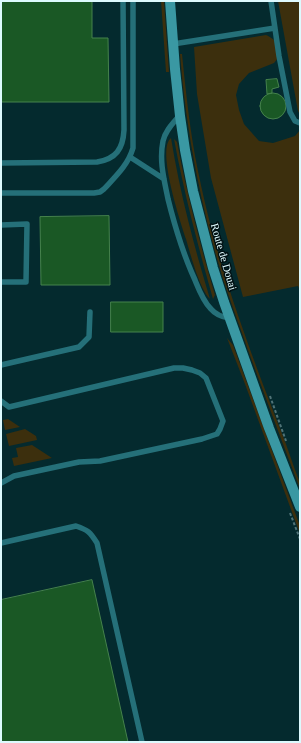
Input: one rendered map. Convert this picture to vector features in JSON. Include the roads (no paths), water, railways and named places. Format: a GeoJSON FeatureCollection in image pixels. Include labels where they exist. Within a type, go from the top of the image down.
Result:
{"type":"FeatureCollection","features":[{"type":"Feature","properties":{"kind":"main road","name":"Route de Douai"},"geometry":{"type":"LineString","coordinates":[[170,1],[180,116],[193,191],[213,268],[300,507]]}},
{"type":"Feature","properties":{"kind":"lane"},"geometry":{"type":"LineString","coordinates":[[1,163],[97,162],[108,160],[116,153],[124,139],[123,1]]}},
{"type":"Feature","properties":{"kind":"lane"},"geometry":{"type":"LineString","coordinates":[[1,193],[100,192],[121,171],[130,157],[134,140],[133,1]]}},
{"type":"Feature","properties":{"kind":"lane"},"geometry":{"type":"LineString","coordinates":[[271,1],[279,56],[290,112],[295,121],[300,123]]}},
{"type":"Feature","properties":{"kind":"lane"},"geometry":{"type":"LineString","coordinates":[[173,44],[275,28]]}},
{"type":"Feature","properties":{"kind":"lane"},"geometry":{"type":"LineString","coordinates":[[180,116],[164,136],[161,151],[164,179],[172,216],[186,261],[204,301],[217,315],[230,318]]}},
{"type":"Feature","properties":{"kind":"lane"},"geometry":{"type":"LineString","coordinates":[[130,157],[164,179]]}},
{"type":"Feature","properties":{"kind":"lane"},"geometry":{"type":"LineString","coordinates":[[1,224],[27,224],[26,282],[1,282]]}},
{"type":"Feature","properties":{"kind":"lane"},"geometry":{"type":"LineString","coordinates":[[1,365],[78,347],[89,338],[90,312]]}},
{"type":"Feature","properties":{"kind":"lane"},"geometry":{"type":"LineString","coordinates":[[1,401],[10,408],[174,368],[183,368],[200,373],[206,378],[223,421],[217,434],[202,439],[100,461],[80,462],[14,476],[1,483]]}},
{"type":"Feature","properties":{"kind":"lane"},"geometry":{"type":"LineString","coordinates":[[1,543],[76,526],[86,530],[94,538],[97,543],[142,742]]}}]}
